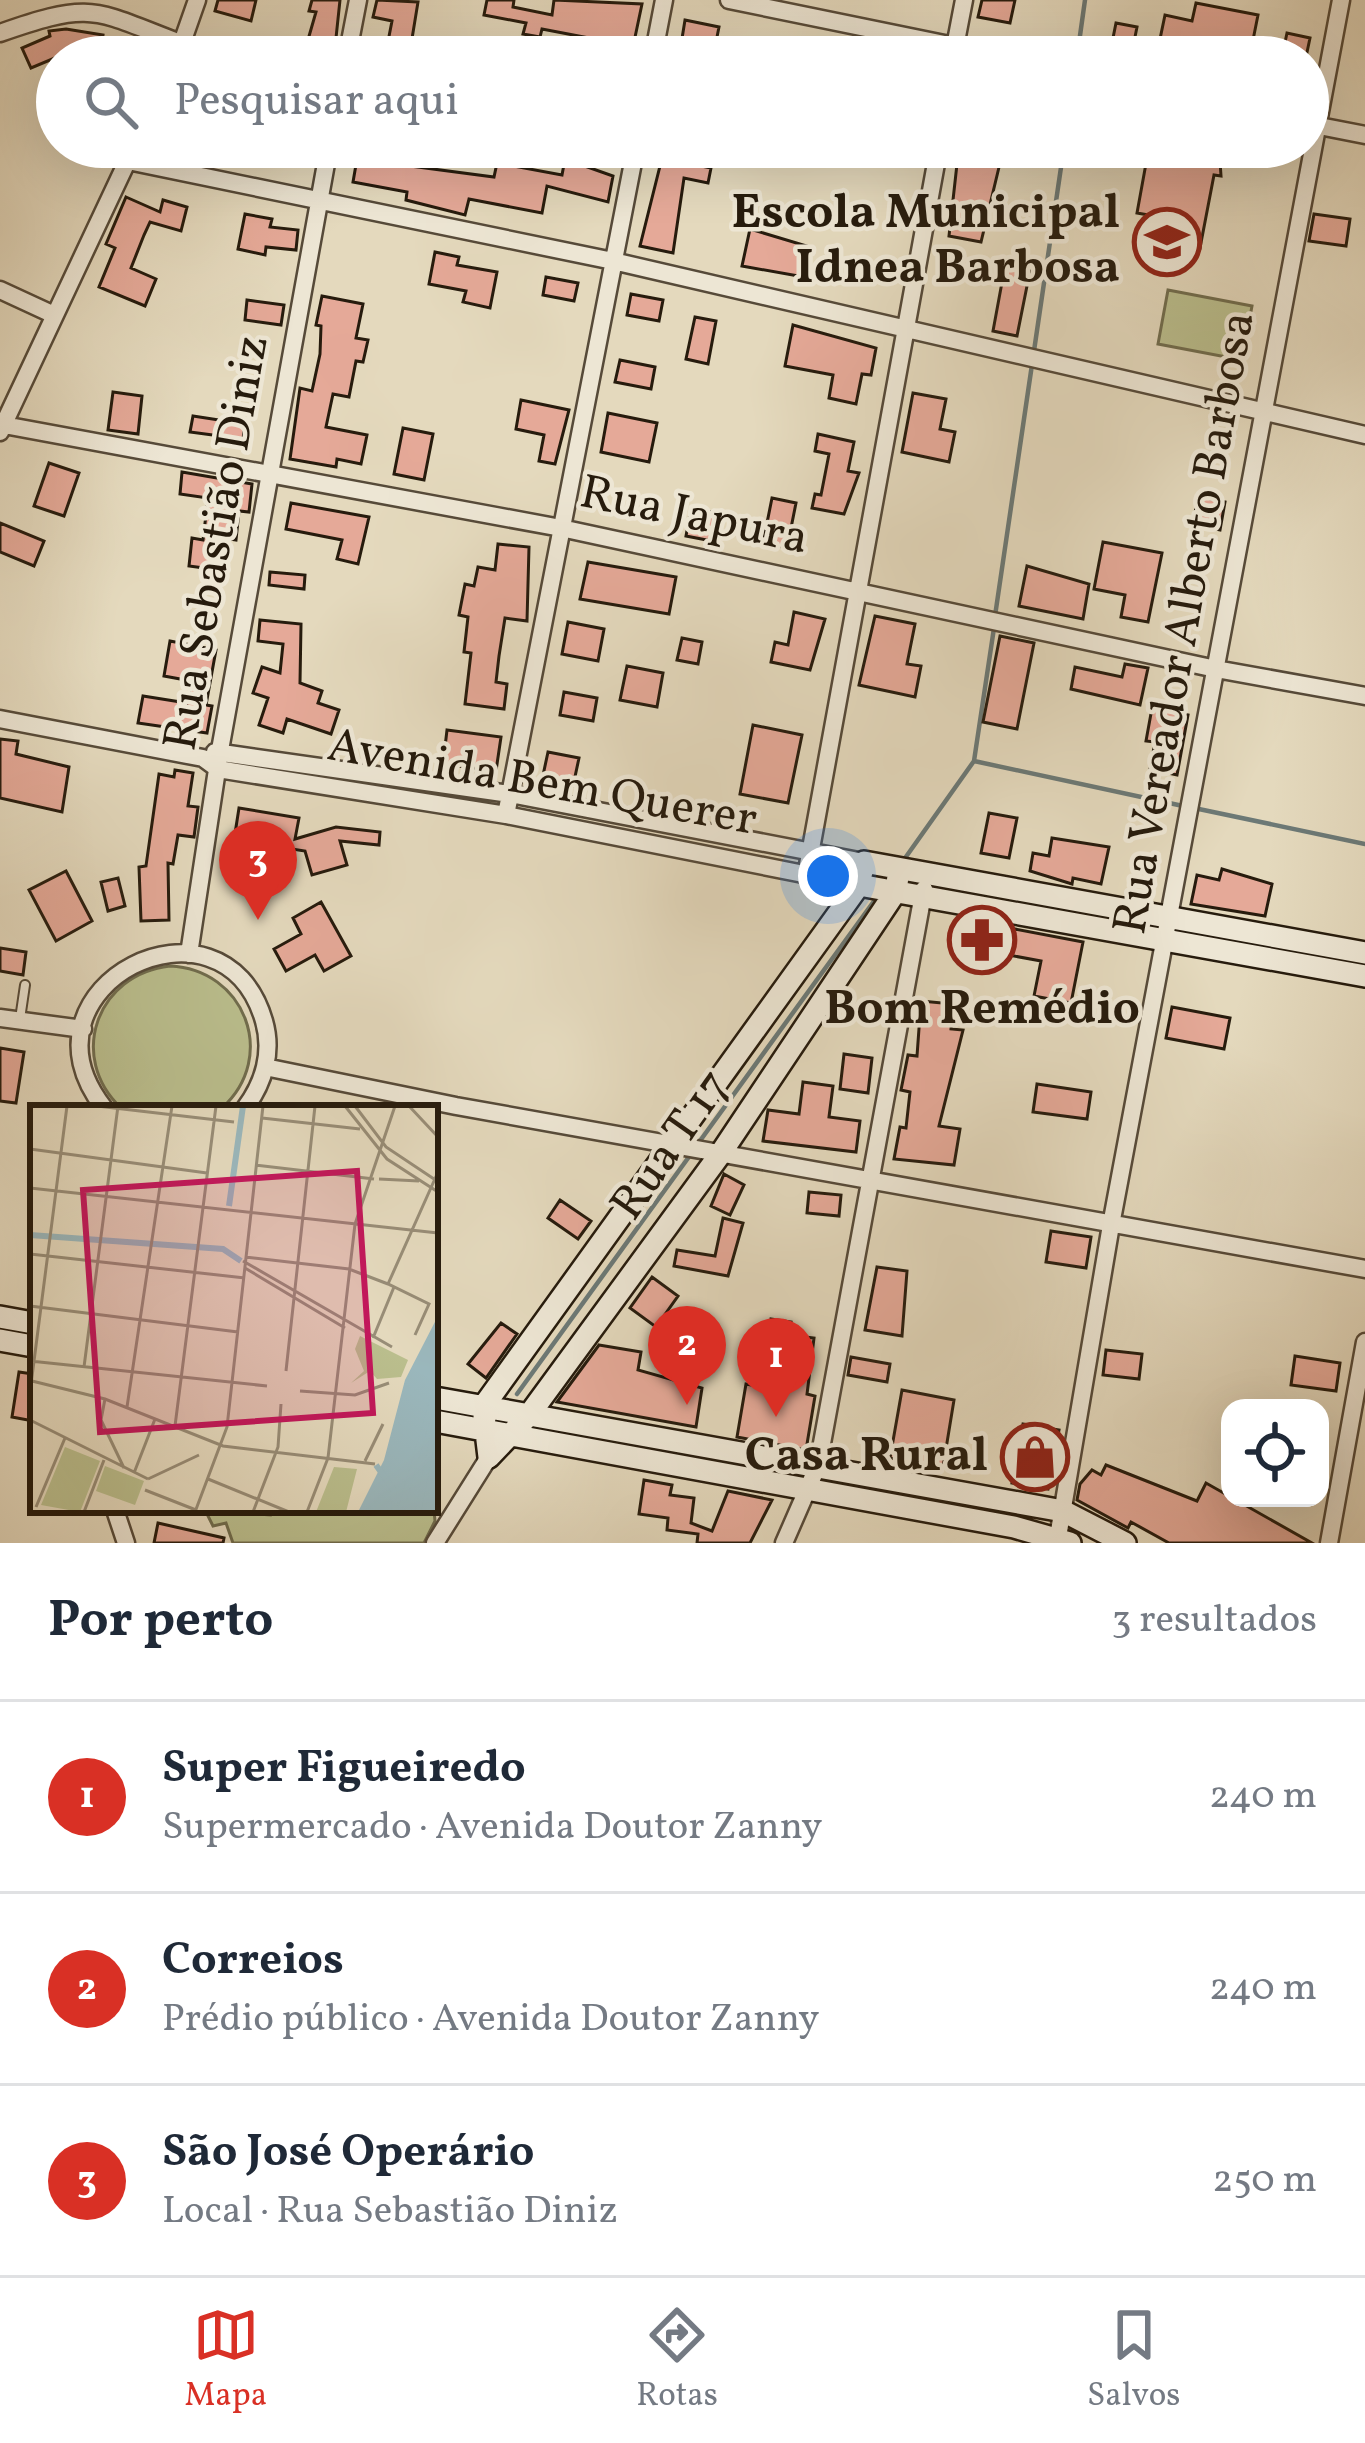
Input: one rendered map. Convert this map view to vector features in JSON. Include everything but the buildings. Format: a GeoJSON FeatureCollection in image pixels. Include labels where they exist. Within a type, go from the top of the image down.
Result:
{"type":"FeatureCollection","features":[{"type":"Feature","properties":{"kind":"street"},"geometry":{"type":"LineString","coordinates":[[184,36],[196,0]]}},
{"type":"Feature","properties":{"kind":"street"},"geometry":{"type":"LineString","coordinates":[[350,36],[358,0]]}},
{"type":"Feature","properties":{"kind":"street"},"geometry":{"type":"LineString","coordinates":[[657,36],[664,0]]}},
{"type":"Feature","properties":{"kind":"street"},"geometry":{"type":"LineString","coordinates":[[729,0],[888,36]]}},
{"type":"Feature","properties":{"kind":"street"},"geometry":{"type":"LineString","coordinates":[[957,36],[964,0]]}},
{"type":"Feature","properties":{"kind":"street","name":"Rua Vereador Alberto Barbosa"},"geometry":{"type":"LineString","coordinates":[[1329,53],[1341,0]]}},
{"type":"Feature","properties":{"kind":"street"},"geometry":{"type":"LineString","coordinates":[[0,33],[64,10],[88,9],[149,36]]}},
{"type":"Feature","properties":{"kind":"street"},"geometry":{"type":"LineString","coordinates":[[1329,127],[1365,135]]}},
{"type":"Feature","properties":{"kind":"street"},"geometry":{"type":"LineString","coordinates":[[2,429],[124,168]]}},
{"type":"Feature","properties":{"kind":"street"},"geometry":{"type":"LineString","coordinates":[[188,168],[1365,435]]}},
{"type":"Feature","properties":{"kind":"street","name":"Rua Sebastião Diniz"},"geometry":{"type":"LineString","coordinates":[[189,954],[214,759],[324,168]]}},
{"type":"Feature","properties":{"kind":"street"},"geometry":{"type":"LineString","coordinates":[[506,815],[632,168]]}},
{"type":"Feature","properties":{"kind":"street"},"geometry":{"type":"LineString","coordinates":[[806,876],[936,168]]}},
{"type":"Feature","properties":{"kind":"street","name":"Rua Vereador Alberto Barbosa"},"geometry":{"type":"LineString","coordinates":[[1062,1541],[1063,1511],[1111,1225],[1192,807],[1306,168]]}},
{"type":"Feature","properties":{"kind":"street"},"geometry":{"type":"LineString","coordinates":[[0,290],[52,314]]}},
{"type":"Feature","properties":{"kind":"street","name":"Rua Japura"},"geometry":{"type":"LineString","coordinates":[[2,429],[561,528],[1216,669],[1365,696]]}},
{"type":"Feature","properties":{"kind":"street","name":"Avenida Bem Querer"},"geometry":{"type":"LineString","coordinates":[[0,719],[806,876],[861,874],[925,885],[1169,931],[1365,976]]}},
{"type":"Feature","properties":{"kind":"street","name":"Avenida Bem Querer"},"geometry":{"type":"LineString","coordinates":[[214,759],[510,794],[810,854],[861,874]]}},
{"type":"Feature","properties":{"kind":"street","name":"Rua T 17"},"geometry":{"type":"LineString","coordinates":[[483,1407],[861,874]]}},
{"type":"Feature","properties":{"kind":"street","name":"Rua T 17"},"geometry":{"type":"LineString","coordinates":[[435,1543],[489,1457],[529,1415],[721,1153],[898,880]]}},
{"type":"Feature","properties":{"kind":"street"},"geometry":{"type":"LineString","coordinates":[[784,1543],[818,1465],[925,885]]}},
{"type":"Feature","properties":{"kind":"street","name":"Avenida Bem Querer"},"geometry":{"type":"LineString","coordinates":[[1169,931],[1365,953]]}},
{"type":"Feature","properties":{"kind":"street"},"geometry":{"type":"LineString","coordinates":[[102,1105],[86,1075],[83,1029],[95,998],[128,965],[164,953],[189,954],[223,966],[249,991],[266,1027],[266,1067],[246,1105]]}},
{"type":"Feature","properties":{"kind":"street"},"geometry":{"type":"LineString","coordinates":[[0,1018],[83,1029]]}},
{"type":"Feature","properties":{"kind":"street"},"geometry":{"type":"LineString","coordinates":[[266,1067],[1365,1269]]}},
{"type":"Feature","properties":{"kind":"street"},"geometry":{"type":"LineString","coordinates":[[0,1317],[30,1322]]}},
{"type":"Feature","properties":{"kind":"street"},"geometry":{"type":"LineString","coordinates":[[0,1340],[30,1345]]}},
{"type":"Feature","properties":{"kind":"street"},"geometry":{"type":"LineString","coordinates":[[1329,1543],[1365,1342]]}},
{"type":"Feature","properties":{"kind":"street"},"geometry":{"type":"LineString","coordinates":[[438,1399],[1063,1511],[1125,1543]]}},
{"type":"Feature","properties":{"kind":"street"},"geometry":{"type":"LineString","coordinates":[[483,1407],[489,1457]]}},
{"type":"Feature","properties":{"kind":"street"},"geometry":{"type":"LineString","coordinates":[[438,1422],[1062,1541]]}},
{"type":"Feature","properties":{"kind":"street"},"geometry":{"type":"LineString","coordinates":[[116,1513],[126,1543]]}},
{"type":"Feature","properties":{"kind":"lane"},"geometry":{"type":"LineString","coordinates":[[20,1020],[25,985]]}},
{"type":"Feature","properties":{"kind":"green space"},"geometry":{"type":"Polygon","coordinates":[[[1168,290],[1252,306],[1242,360],[1158,344],[1168,290]]]}},
{"type":"Feature","properties":{"kind":"green space"},"geometry":{"type":"Polygon","coordinates":[[[170,966],[196,971],[217,982],[234,999],[250,1041],[248,1064],[239,1087],[224,1105],[119,1105],[105,1088],[96,1065],[98,1021],[124,984],[170,966]]]}},
{"type":"Feature","properties":{"kind":"green space"},"geometry":{"type":"Polygon","coordinates":[[[206,1513],[434,1513],[435,1521],[424,1543],[233,1543],[226,1523],[213,1526],[206,1513]]]}},
{"type":"Feature","properties":{"kind":"waterway"},"geometry":{"type":"LineString","coordinates":[[1080,36],[1085,0]]}},
{"type":"Feature","properties":{"kind":"waterway"},"geometry":{"type":"LineString","coordinates":[[995,616],[1061,168]]}},
{"type":"Feature","properties":{"kind":"waterway"},"geometry":{"type":"LineString","coordinates":[[903,861],[974,761],[994,628]]}},
{"type":"Feature","properties":{"kind":"waterway"},"geometry":{"type":"LineString","coordinates":[[974,761],[1183,806]]}},
{"type":"Feature","properties":{"kind":"waterway"},"geometry":{"type":"LineString","coordinates":[[1194,808],[1365,844]]}},
{"type":"Feature","properties":{"kind":"waterway"},"geometry":{"type":"LineString","coordinates":[[697,1145],[877,897]]}},
{"type":"Feature","properties":{"kind":"waterway"},"geometry":{"type":"LineString","coordinates":[[517,1394],[691,1154]]}},
{"type":"Feature","properties":{"kind":"place","name":"Escola Municipal Idnea Barbosa"},"geometry":{"type":"Point","coordinates":[1167,242]}},
{"type":"Feature","properties":{"kind":"place","name":"São José Operário"},"geometry":{"type":"Point","coordinates":[258,920]}},
{"type":"Feature","properties":{"kind":"place","name":"Bom Remédio"},"geometry":{"type":"Point","coordinates":[982,940]}},
{"type":"Feature","properties":{"kind":"place","name":"Correios"},"geometry":{"type":"Point","coordinates":[687,1405]}},
{"type":"Feature","properties":{"kind":"place","name":"Super Figueiredo"},"geometry":{"type":"Point","coordinates":[776,1417]}},
{"type":"Feature","properties":{"kind":"place","name":"Casa Rural"},"geometry":{"type":"Point","coordinates":[1035,1457]}}]}
